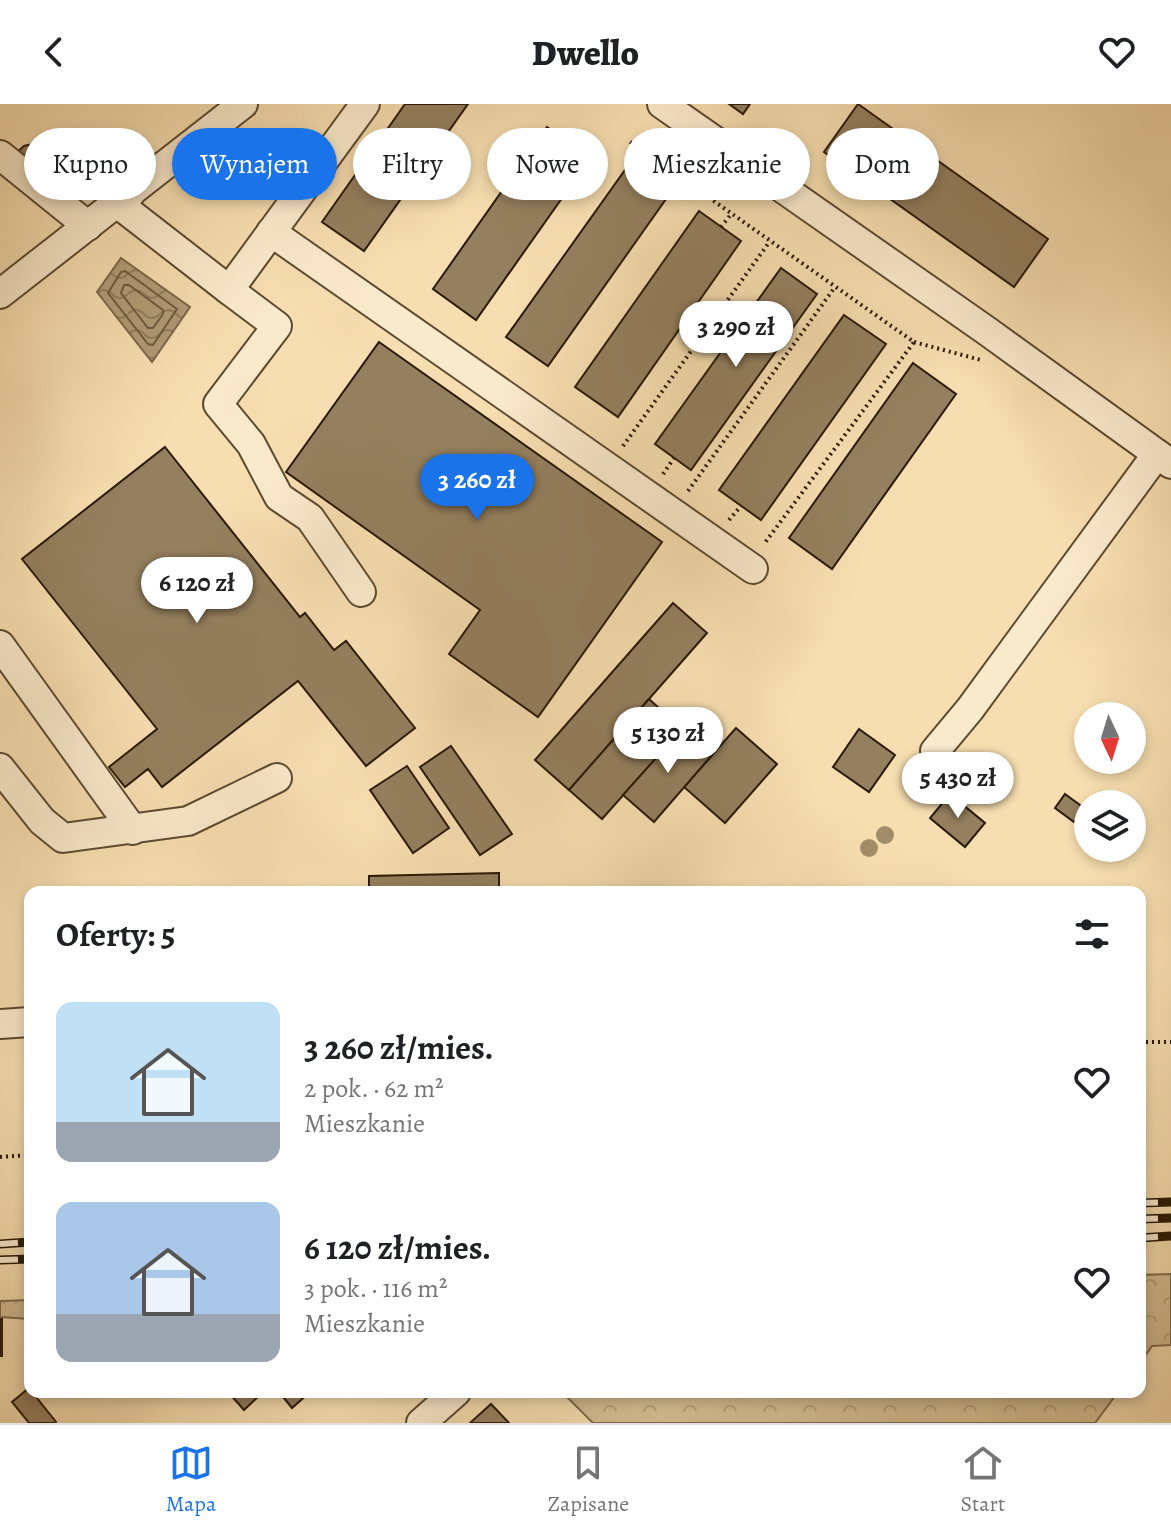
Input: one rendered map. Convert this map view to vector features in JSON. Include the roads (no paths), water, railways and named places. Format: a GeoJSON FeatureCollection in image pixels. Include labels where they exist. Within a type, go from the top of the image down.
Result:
{"type":"FeatureCollection","features":[{"type":"Feature","properties":{"kind":"street"},"geometry":{"type":"LineString","coordinates":[[156,173],[243,104]]}},
{"type":"Feature","properties":{"kind":"street"},"geometry":{"type":"LineString","coordinates":[[229,290],[365,104]]}},
{"type":"Feature","properties":{"kind":"street"},"geometry":{"type":"LineString","coordinates":[[662,104],[1164,459],[935,751]]}},
{"type":"Feature","properties":{"kind":"street"},"geometry":{"type":"LineString","coordinates":[[0,155],[88,226]]}},
{"type":"Feature","properties":{"kind":"street"},"geometry":{"type":"LineString","coordinates":[[2,288],[123,200]]}},
{"type":"Feature","properties":{"kind":"street"},"geometry":{"type":"LineString","coordinates":[[125,200],[229,290],[277,326],[218,404],[251,444],[279,497],[310,518],[361,592]]}},
{"type":"Feature","properties":{"kind":"street"},"geometry":{"type":"LineString","coordinates":[[271,232],[753,569]]}},
{"type":"Feature","properties":{"kind":"street"},"geometry":{"type":"LineString","coordinates":[[0,645],[133,830]]}},
{"type":"Feature","properties":{"kind":"street"},"geometry":{"type":"LineString","coordinates":[[0,768],[42,821],[63,838],[188,821],[277,778]]}},
{"type":"Feature","properties":{"kind":"street"},"geometry":{"type":"LineString","coordinates":[[0,1024],[24,1022]]}},
{"type":"Feature","properties":{"kind":"street"},"geometry":{"type":"LineString","coordinates":[[421,1423],[449,1398]]}},
{"type":"Feature","properties":{"kind":"water"},"geometry":{"type":"Polygon","coordinates":[[[121,258],[190,307],[152,362],[97,292],[121,258]]]}},
{"type":"Feature","properties":{"kind":"railway"},"geometry":{"type":"LineString","coordinates":[[1146,1203],[1171,1202]]}},
{"type":"Feature","properties":{"kind":"railway"},"geometry":{"type":"LineString","coordinates":[[1146,1219],[1171,1218]]}},
{"type":"Feature","properties":{"kind":"railway"},"geometry":{"type":"LineString","coordinates":[[1146,1238],[1171,1236]]}},
{"type":"Feature","properties":{"kind":"railway"},"geometry":{"type":"LineString","coordinates":[[0,1244],[24,1242]]}},
{"type":"Feature","properties":{"kind":"railway"},"geometry":{"type":"LineString","coordinates":[[0,1260],[24,1259]]}}]}
